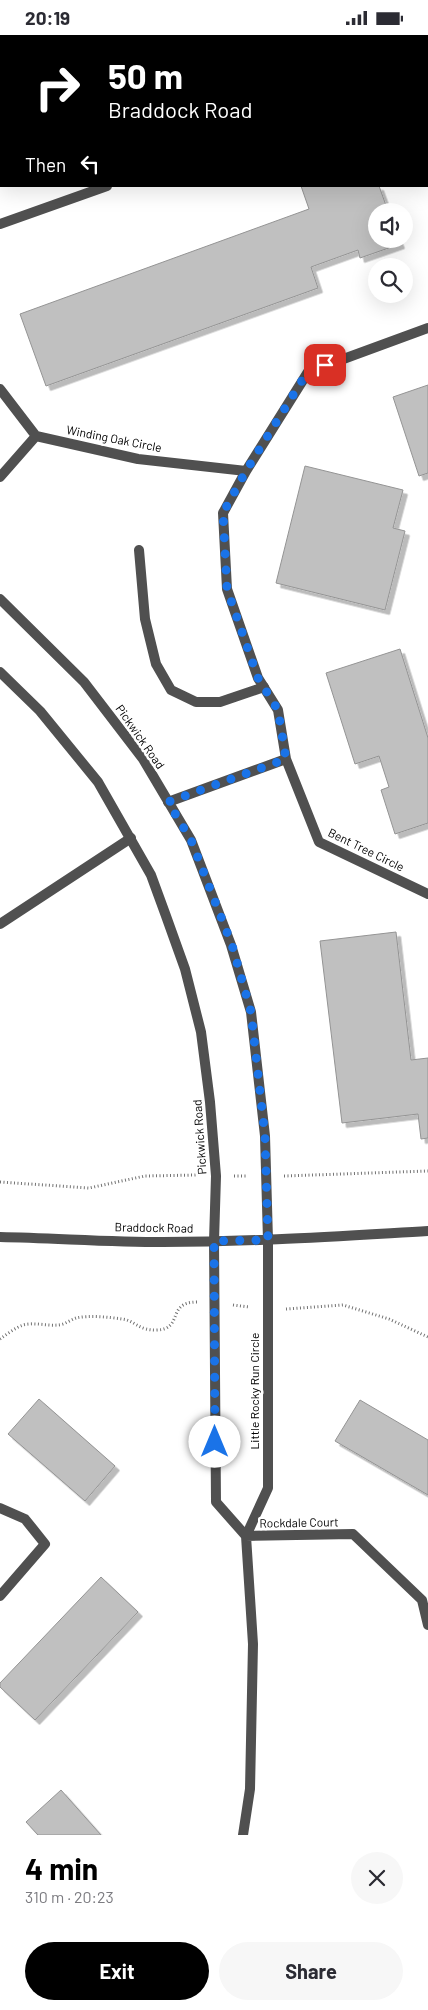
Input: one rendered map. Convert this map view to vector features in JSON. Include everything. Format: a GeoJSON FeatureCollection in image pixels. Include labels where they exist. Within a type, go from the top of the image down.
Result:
{"type":"FeatureCollection","features":[{"type":"Feature","properties":{"kind":"street"},"geometry":{"type":"LineString","coordinates":[[0,224],[104,187]]}},
{"type":"Feature","properties":{"kind":"street","name":"Bent Tree Circle"},"geometry":{"type":"LineString","coordinates":[[428,328],[308,371],[246,471],[223,513],[227,589],[258,678],[278,710],[286,759],[319,842],[428,894]]}},
{"type":"Feature","properties":{"kind":"street"},"geometry":{"type":"LineString","coordinates":[[0,389],[36,436],[0,477]]}},
{"type":"Feature","properties":{"kind":"street","name":"Winding Oak Circle"},"geometry":{"type":"LineString","coordinates":[[36,436],[138,459],[246,471]]}},
{"type":"Feature","properties":{"kind":"street"},"geometry":{"type":"LineString","coordinates":[[139,550],[145,619],[156,664],[171,690],[196,702],[220,702],[264,687]]}},
{"type":"Feature","properties":{"kind":"street","name":"Pickwick Road"},"geometry":{"type":"LineString","coordinates":[[0,599],[84,682],[143,759],[191,840],[232,945],[251,1012],[265,1136],[268,1240]]}},
{"type":"Feature","properties":{"kind":"street","name":"Pickwick Road"},"geometry":{"type":"LineString","coordinates":[[0,672],[40,711],[98,782],[151,875],[185,969],[202,1033],[216,1175],[214,1241]]}},
{"type":"Feature","properties":{"kind":"street"},"geometry":{"type":"LineString","coordinates":[[168,802],[286,759]]}},
{"type":"Feature","properties":{"kind":"street"},"geometry":{"type":"LineString","coordinates":[[0,924],[131,839]]}},
{"type":"Feature","properties":{"kind":"street","name":"Braddock Road"},"geometry":{"type":"LineString","coordinates":[[0,1237],[161,1242],[268,1240],[428,1231]]}},
{"type":"Feature","properties":{"kind":"street","name":"Little Rocky Run Circle"},"geometry":{"type":"LineString","coordinates":[[243,1835],[250,1789],[253,1644],[246,1536],[268,1488],[268,1240]]}},
{"type":"Feature","properties":{"kind":"street"},"geometry":{"type":"LineString","coordinates":[[214,1241],[216,1502],[246,1536]]}},
{"type":"Feature","properties":{"kind":"street"},"geometry":{"type":"LineString","coordinates":[[0,1508],[25,1519],[45,1544],[0,1597]]}},
{"type":"Feature","properties":{"kind":"street","name":"Rockdale Court"},"geometry":{"type":"LineString","coordinates":[[246,1536],[353,1534],[422,1600],[428,1625]]}},
{"type":"Feature","properties":{"kind":"building"},"geometry":{"type":"Polygon","coordinates":[[[301,187],[379,187],[385,203],[368,203],[368,248],[389,248],[360,258],[358,250],[311,267],[318,288],[46,386],[20,314],[309,209],[301,187]]]}},
{"type":"Feature","properties":{"kind":"building"},"geometry":{"type":"Polygon","coordinates":[[[428,385],[428,473],[419,476],[393,397],[428,385]]]}},
{"type":"Feature","properties":{"kind":"building"},"geometry":{"type":"Polygon","coordinates":[[[305,466],[403,490],[393,528],[405,531],[385,610],[276,583],[305,466]]]}},
{"type":"Feature","properties":{"kind":"building"},"geometry":{"type":"Polygon","coordinates":[[[400,649],[428,738],[428,823],[395,834],[381,790],[389,787],[379,756],[355,764],[326,673],[400,649]]]}},
{"type":"Feature","properties":{"kind":"building"},"geometry":{"type":"Polygon","coordinates":[[[396,932],[411,1060],[428,1058],[428,1138],[421,1139],[418,1114],[342,1123],[320,941],[396,932]]]}},
{"type":"Feature","properties":{"kind":"building"},"geometry":{"type":"Polygon","coordinates":[[[39,1399],[115,1466],[85,1501],[8,1434],[39,1399]]]}},
{"type":"Feature","properties":{"kind":"building"},"geometry":{"type":"Polygon","coordinates":[[[360,1400],[428,1440],[428,1495],[335,1441],[360,1400]]]}},
{"type":"Feature","properties":{"kind":"building"},"geometry":{"type":"Polygon","coordinates":[[[101,1577],[138,1612],[35,1720],[0,1687],[0,1683],[101,1577]]]}},
{"type":"Feature","properties":{"kind":"building"},"geometry":{"type":"Polygon","coordinates":[[[61,1790],[101,1835],[38,1835],[26,1822],[61,1790]]]}},
{"type":"Feature","properties":{"kind":"route"},"geometry":{"type":"LineString","coordinates":[[215,1442],[214,1241],[268,1240],[265,1136],[251,1012],[232,945],[191,840],[168,802],[286,759],[278,710],[258,678],[227,589],[223,513],[246,471],[308,371],[325,365]]}}]}
